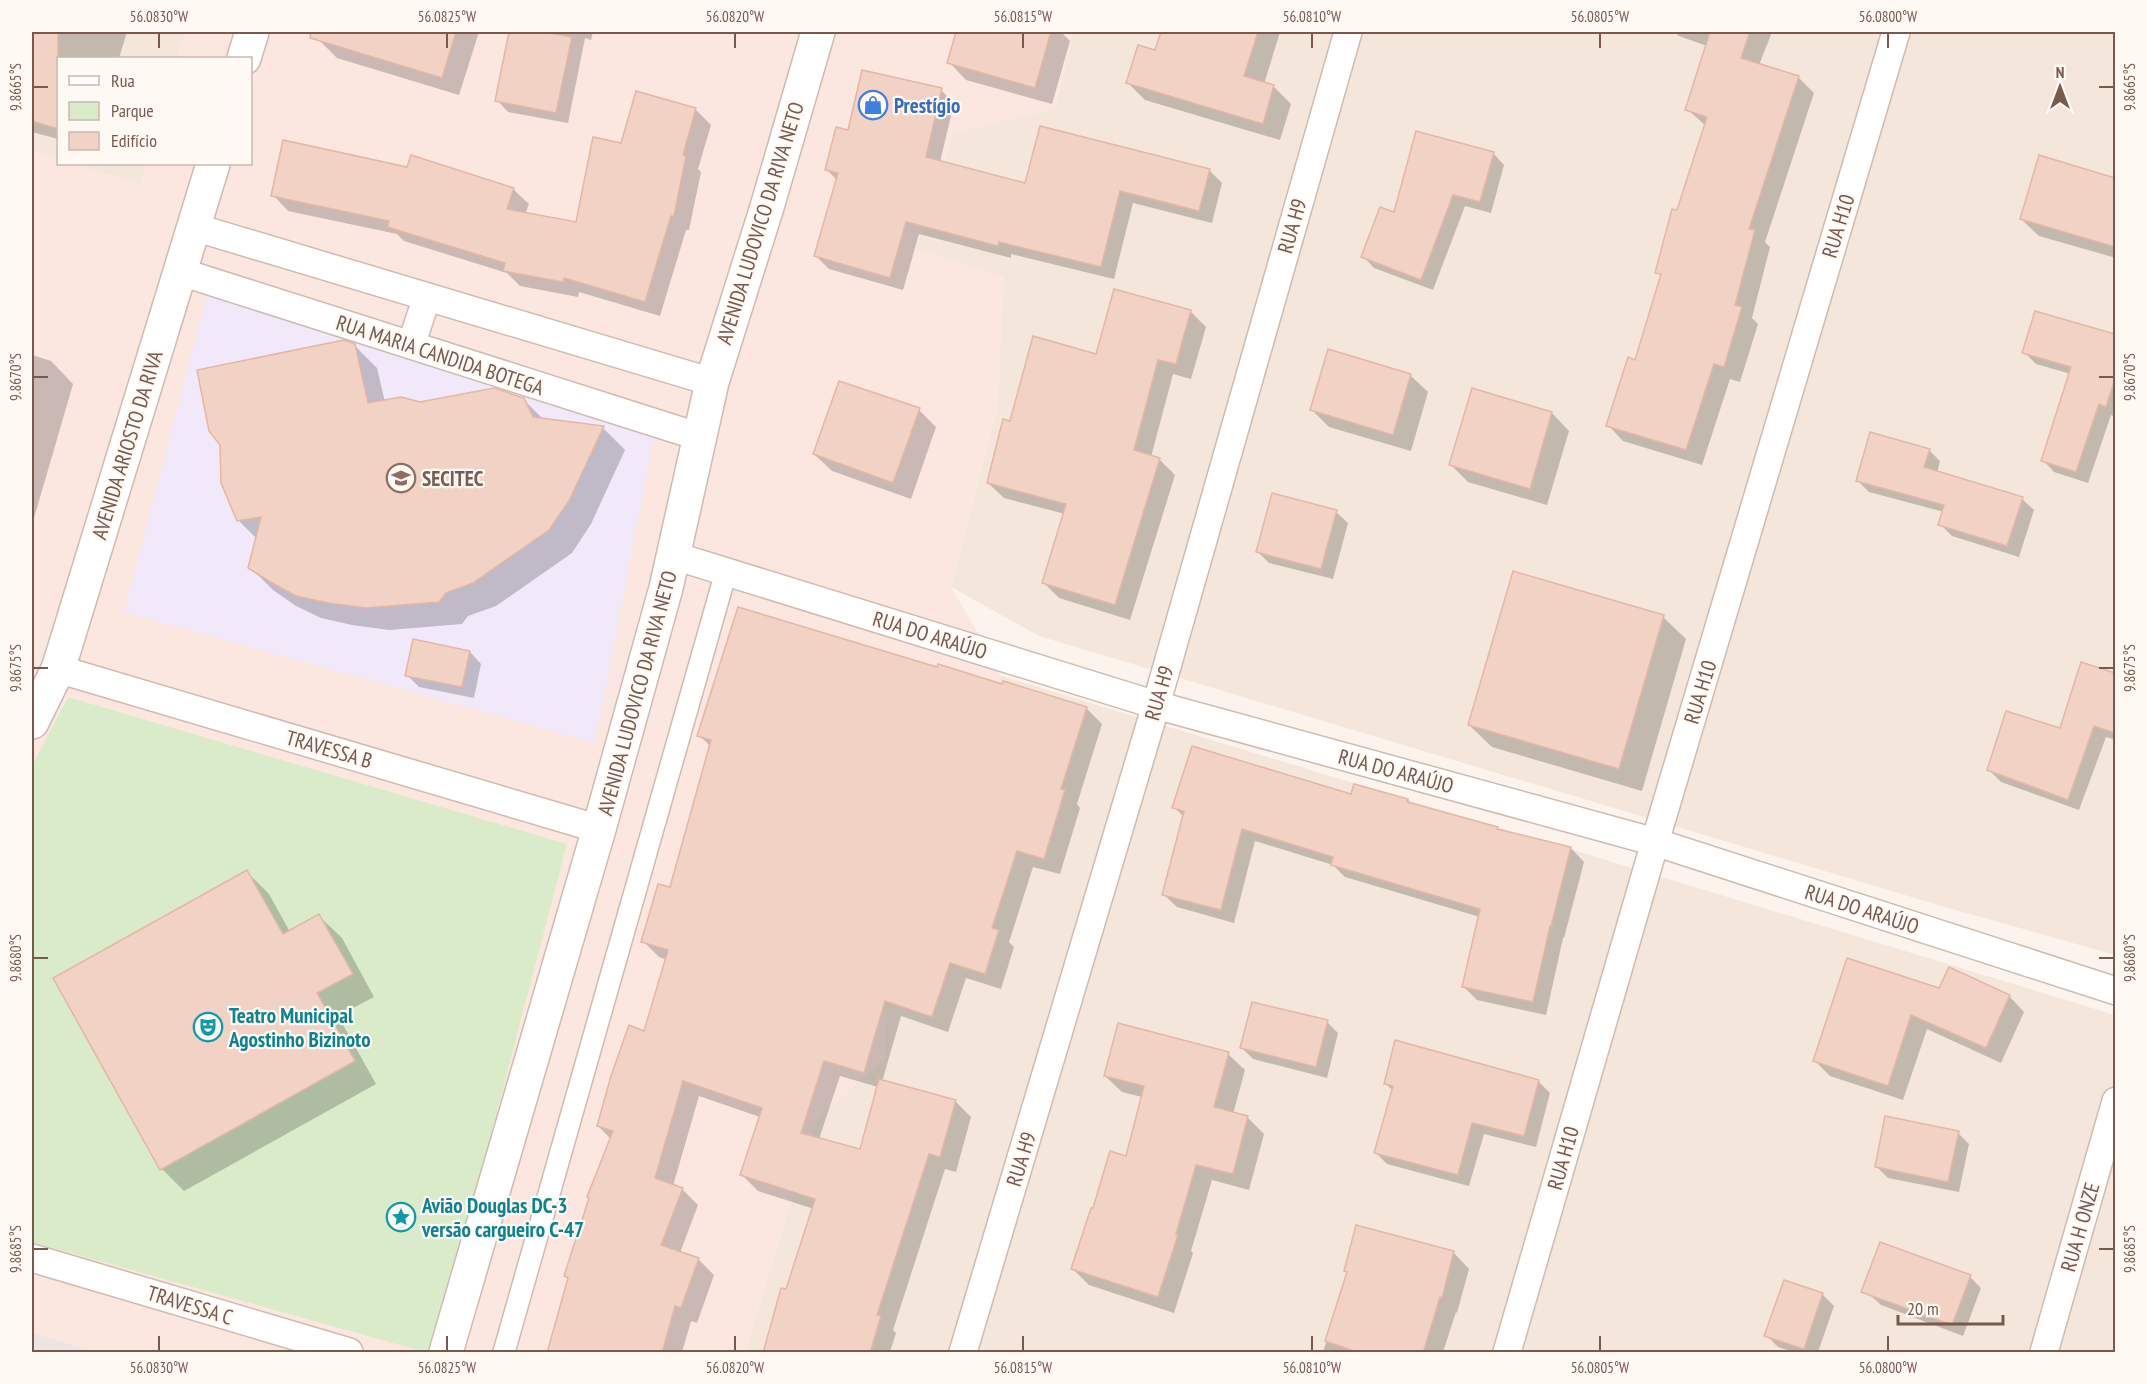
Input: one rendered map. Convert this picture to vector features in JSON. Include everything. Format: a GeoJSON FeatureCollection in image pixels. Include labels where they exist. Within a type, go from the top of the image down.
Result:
{"type":"FeatureCollection","features":[{"type":"Feature","properties":{"kind":"street"},"geometry":{"type":"LineString","coordinates":[[244,57],[252,32]]}},
{"type":"Feature","properties":{"kind":"street","name":"AVENIDA LUDOVICO DA RIVA NETO"},"geometry":{"type":"LineString","coordinates":[[446,1353],[600,828],[675,556],[712,382],[818,32]]}},
{"type":"Feature","properties":{"kind":"street","name":"RUA H9"},"geometry":{"type":"LineString","coordinates":[[963,1353],[1156,705],[1348,32]]}},
{"type":"Feature","properties":{"kind":"street","name":"RUA H10"},"geometry":{"type":"LineString","coordinates":[[1506,1353],[1896,32]]}},
{"type":"Feature","properties":{"kind":"street","name":"AVENIDA ARIOSTO DA RIVA"},"geometry":{"type":"LineString","coordinates":[[32,722],[58,669],[213,165]]}},
{"type":"Feature","properties":{"kind":"street"},"geometry":{"type":"LineString","coordinates":[[195,227],[712,382]]}},
{"type":"Feature","properties":{"kind":"street","name":"RUA MARIA CANDIDA BOTEGA"},"geometry":{"type":"LineString","coordinates":[[181,272],[700,437]]}},
{"type":"Feature","properties":{"kind":"street"},"geometry":{"type":"LineString","coordinates":[[411,345],[427,297]]}},
{"type":"Feature","properties":{"kind":"street","name":"RUA DO ARAÚJO"},"geometry":{"type":"LineString","coordinates":[[675,556],[1156,705],[1655,842],[2115,991]]}},
{"type":"Feature","properties":{"kind":"street"},"geometry":{"type":"LineString","coordinates":[[504,1353],[726,572]]}},
{"type":"Feature","properties":{"kind":"street","name":"TRAVESSA B"},"geometry":{"type":"LineString","coordinates":[[58,669],[600,828]]}},
{"type":"Feature","properties":{"kind":"street","name":"RUA H ONZE"},"geometry":{"type":"LineString","coordinates":[[2044,1353],[2115,1101]]}},
{"type":"Feature","properties":{"kind":"street","name":"TRAVESSA C"},"geometry":{"type":"LineString","coordinates":[[32,1258],[349,1353]]}},
{"type":"Feature","properties":{"kind":"shaded area"},"geometry":{"type":"Polygon","coordinates":[[[32,32],[185,32],[177,57],[57,57],[57,159],[32,150],[32,32]]]}},
{"type":"Feature","properties":{"kind":"shaded area"},"geometry":{"type":"Polygon","coordinates":[[[185,32],[1073,32],[1055,108],[953,133],[916,248],[1004,277],[998,406],[951,587],[1000,671],[947,830],[847,1000],[886,1013],[886,1057],[816,1120],[745,1352],[32,1352],[32,150],[57,159],[57,165],[76,165],[141,185],[147,165],[252,165],[252,57],[177,57],[185,32]]]}},
{"type":"Feature","properties":{"kind":"shaded area"},"geometry":{"type":"Polygon","coordinates":[[[1073,32],[2115,32],[2115,955],[1938,905],[1039,636],[951,587],[998,406],[916,249],[953,133],[1055,108],[1073,32]]]}},
{"type":"Feature","properties":{"kind":"shaded area"},"geometry":{"type":"Polygon","coordinates":[[[76,165],[147,165],[141,185],[76,165]]]}},
{"type":"Feature","properties":{"kind":"shaded area"},"geometry":{"type":"Polygon","coordinates":[[[207,295],[655,433],[595,743],[124,612],[207,295]]]}},
{"type":"Feature","properties":{"kind":"shaded area"},"geometry":{"type":"Polygon","coordinates":[[[992,673],[2115,1015],[2115,1352],[745,1352],[816,1120],[886,1057],[847,1000],[992,673]]]}},
{"type":"Feature","properties":{"kind":"shaded area"},"geometry":{"type":"Polygon","coordinates":[[[32,1333],[94,1352],[32,1352],[32,1333]]]}},
{"type":"Feature","properties":{"kind":"green space"},"geometry":{"type":"Polygon","coordinates":[[[68,697],[567,844],[434,1352],[425,1352],[32,1242],[32,766],[68,697]]]}},
{"type":"Feature","properties":{"kind":"building"},"geometry":{"type":"Polygon","coordinates":[[[32,32],[58,32],[57,129],[32,121],[32,32]]]}},
{"type":"Feature","properties":{"kind":"building"},"geometry":{"type":"Polygon","coordinates":[[[311,32],[456,32],[442,78],[310,38],[311,32]]]}},
{"type":"Feature","properties":{"kind":"building"},"geometry":{"type":"Polygon","coordinates":[[[509,32],[543,32],[572,37],[556,113],[495,101],[509,32]]]}},
{"type":"Feature","properties":{"kind":"building"},"geometry":{"type":"Polygon","coordinates":[[[956,32],[1051,32],[1035,88],[947,63],[956,32]]]}},
{"type":"Feature","properties":{"kind":"building"},"geometry":{"type":"Polygon","coordinates":[[[1161,32],[1258,32],[1244,76],[1274,85],[1263,124],[1126,83],[1138,45],[1155,50],[1161,32]]]}},
{"type":"Feature","properties":{"kind":"building"},"geometry":{"type":"Polygon","coordinates":[[[1710,32],[1750,32],[1741,58],[1799,76],[1749,229],[1755,230],[1735,305],[1742,307],[1724,367],[1714,364],[1686,450],[1606,426],[1628,357],[1635,360],[1661,274],[1655,273],[1672,209],[1677,210],[1707,117],[1685,110],[1710,32]]]}},
{"type":"Feature","properties":{"kind":"building"},"geometry":{"type":"Polygon","coordinates":[[[862,70],[942,88],[926,157],[1025,183],[1040,126],[1210,169],[1199,211],[1120,191],[1101,267],[999,242],[998,246],[906,222],[890,278],[814,256],[838,173],[825,170],[836,127],[848,130],[862,70]]]}},
{"type":"Feature","properties":{"kind":"building"},"geometry":{"type":"Polygon","coordinates":[[[636,91],[696,108],[683,155],[686,156],[674,216],[671,216],[645,302],[564,278],[563,282],[503,271],[505,263],[387,227],[389,221],[271,196],[283,140],[407,167],[411,155],[514,188],[507,209],[576,222],[593,137],[621,143],[636,91]]]}},
{"type":"Feature","properties":{"kind":"building"},"geometry":{"type":"Polygon","coordinates":[[[1416,131],[1494,152],[1480,202],[1453,195],[1421,280],[1361,257],[1380,207],[1394,212],[1416,131]]]}},
{"type":"Feature","properties":{"kind":"building"},"geometry":{"type":"Polygon","coordinates":[[[2039,155],[2115,178],[2115,247],[2020,219],[2039,155]]]}},
{"type":"Feature","properties":{"kind":"building"},"geometry":{"type":"Polygon","coordinates":[[[1114,289],[1191,310],[1176,364],[1158,360],[1134,450],[1160,458],[1115,605],[1042,583],[1066,504],[987,483],[1003,419],[1010,421],[1033,336],[1096,354],[1114,289]]]}},
{"type":"Feature","properties":{"kind":"building"},"geometry":{"type":"Polygon","coordinates":[[[2035,311],[2115,334],[2115,379],[2106,407],[2099,404],[2076,472],[2041,461],[2071,367],[2022,353],[2035,311]]]}},
{"type":"Feature","properties":{"kind":"building","name":"SECITEC"},"geometry":{"type":"Polygon","coordinates":[[[344,340],[355,344],[368,403],[401,397],[420,402],[494,388],[524,398],[533,417],[604,426],[569,501],[549,530],[473,583],[446,593],[439,602],[366,608],[328,603],[296,596],[248,568],[261,517],[237,521],[221,483],[220,445],[209,431],[197,370],[344,340]]]}},
{"type":"Feature","properties":{"kind":"building"},"geometry":{"type":"Polygon","coordinates":[[[1328,349],[1411,374],[1393,435],[1310,410],[1328,349]]]}},
{"type":"Feature","properties":{"kind":"building"},"geometry":{"type":"Polygon","coordinates":[[[839,381],[920,408],[893,483],[813,454],[839,381]]]}},
{"type":"Feature","properties":{"kind":"building"},"geometry":{"type":"Polygon","coordinates":[[[1472,388],[1552,412],[1530,489],[1449,465],[1472,388]]]}},
{"type":"Feature","properties":{"kind":"building"},"geometry":{"type":"Polygon","coordinates":[[[1870,432],[1930,449],[1924,467],[2023,497],[2007,546],[1938,525],[1944,505],[1856,481],[1870,432]]]}},
{"type":"Feature","properties":{"kind":"building"},"geometry":{"type":"Polygon","coordinates":[[[1272,493],[1337,510],[1321,569],[1256,552],[1272,493]]]}},
{"type":"Feature","properties":{"kind":"building"},"geometry":{"type":"Polygon","coordinates":[[[1513,571],[1664,615],[1619,769],[1468,725],[1513,571]]]}},
{"type":"Feature","properties":{"kind":"building"},"geometry":{"type":"Polygon","coordinates":[[[738,607],[937,667],[938,664],[1002,684],[1003,681],[1087,707],[1061,789],[1065,790],[1044,859],[1017,851],[992,928],[999,930],[985,974],[950,963],[932,1017],[885,1001],[864,1073],[824,1061],[801,1133],[860,1149],[879,1079],[956,1100],[940,1157],[929,1154],[877,1315],[881,1316],[870,1353],[763,1353],[781,1288],[786,1289],[815,1199],[740,1175],[762,1108],[683,1081],[655,1178],[683,1188],[661,1245],[699,1258],[681,1308],[675,1306],[662,1353],[547,1353],[568,1278],[564,1276],[589,1198],[587,1197],[613,1131],[597,1126],[611,1076],[629,1025],[644,1031],[668,950],[641,942],[658,884],[670,887],[711,740],[697,736],[738,607]]]}},
{"type":"Feature","properties":{"kind":"building"},"geometry":{"type":"Polygon","coordinates":[[[413,639],[470,651],[462,687],[405,676],[413,639]]]}},
{"type":"Feature","properties":{"kind":"building"},"geometry":{"type":"Polygon","coordinates":[[[2081,662],[2115,673],[2115,733],[2094,726],[2068,800],[1987,770],[2006,711],[2060,728],[2081,662]]]}},
{"type":"Feature","properties":{"kind":"building"},"geometry":{"type":"Polygon","coordinates":[[[1192,746],[1351,794],[1354,784],[1408,799],[1407,802],[1498,827],[1497,829],[1571,847],[1533,1002],[1462,987],[1480,909],[1331,865],[1333,857],[1242,829],[1221,910],[1162,895],[1184,811],[1172,808],[1192,746]]]}},
{"type":"Feature","properties":{"kind":"building","name":"Teatro Municipal Agostinho Bizinoto"},"geometry":{"type":"Polygon","coordinates":[[[247,870],[283,934],[319,914],[353,974],[317,993],[355,1061],[160,1170],[53,978],[247,870]]]}},
{"type":"Feature","properties":{"kind":"building"},"geometry":{"type":"Polygon","coordinates":[[[1847,958],[1939,988],[1949,967],[2010,995],[1986,1048],[1911,1015],[1888,1086],[1813,1061],[1847,958]]]}},
{"type":"Feature","properties":{"kind":"building"},"geometry":{"type":"Polygon","coordinates":[[[1252,1002],[1328,1020],[1316,1067],[1240,1048],[1252,1002]]]}},
{"type":"Feature","properties":{"kind":"building"},"geometry":{"type":"Polygon","coordinates":[[[1118,1023],[1229,1052],[1214,1107],[1248,1116],[1233,1174],[1196,1165],[1176,1234],[1178,1235],[1158,1297],[1071,1269],[1110,1151],[1126,1156],[1144,1086],[1104,1076],[1118,1023]]]}},
{"type":"Feature","properties":{"kind":"building"},"geometry":{"type":"Polygon","coordinates":[[[1395,1040],[1539,1080],[1524,1136],[1472,1123],[1458,1175],[1374,1153],[1393,1086],[1384,1084],[1395,1040]]]}},
{"type":"Feature","properties":{"kind":"building"},"geometry":{"type":"Polygon","coordinates":[[[1885,1116],[1959,1131],[1948,1182],[1875,1167],[1885,1116]]]}},
{"type":"Feature","properties":{"kind":"building"},"geometry":{"type":"Polygon","coordinates":[[[1356,1225],[1454,1251],[1442,1298],[1440,1297],[1423,1353],[1360,1353],[1325,1341],[1347,1272],[1344,1271],[1356,1225]]]}},
{"type":"Feature","properties":{"kind":"building"},"geometry":{"type":"Polygon","coordinates":[[[1880,1242],[1971,1275],[1952,1325],[1861,1292],[1880,1242]]]}},
{"type":"Feature","properties":{"kind":"building"},"geometry":{"type":"Polygon","coordinates":[[[1784,1280],[1823,1293],[1804,1349],[1764,1336],[1784,1280]]]}},
{"type":"Feature","properties":{"kind":"place","name":"Prestígio"},"geometry":{"type":"Point","coordinates":[873,105]}},
{"type":"Feature","properties":{"kind":"place","name":"SECITEC"},"geometry":{"type":"Point","coordinates":[401,478]}},
{"type":"Feature","properties":{"kind":"place","name":"Teatro Municipal Agostinho Bizinoto"},"geometry":{"type":"Point","coordinates":[208,1027]}},
{"type":"Feature","properties":{"kind":"place","name":"Avião Douglas DC-3 versão cargueiro C-47"},"geometry":{"type":"Point","coordinates":[401,1217]}}]}
